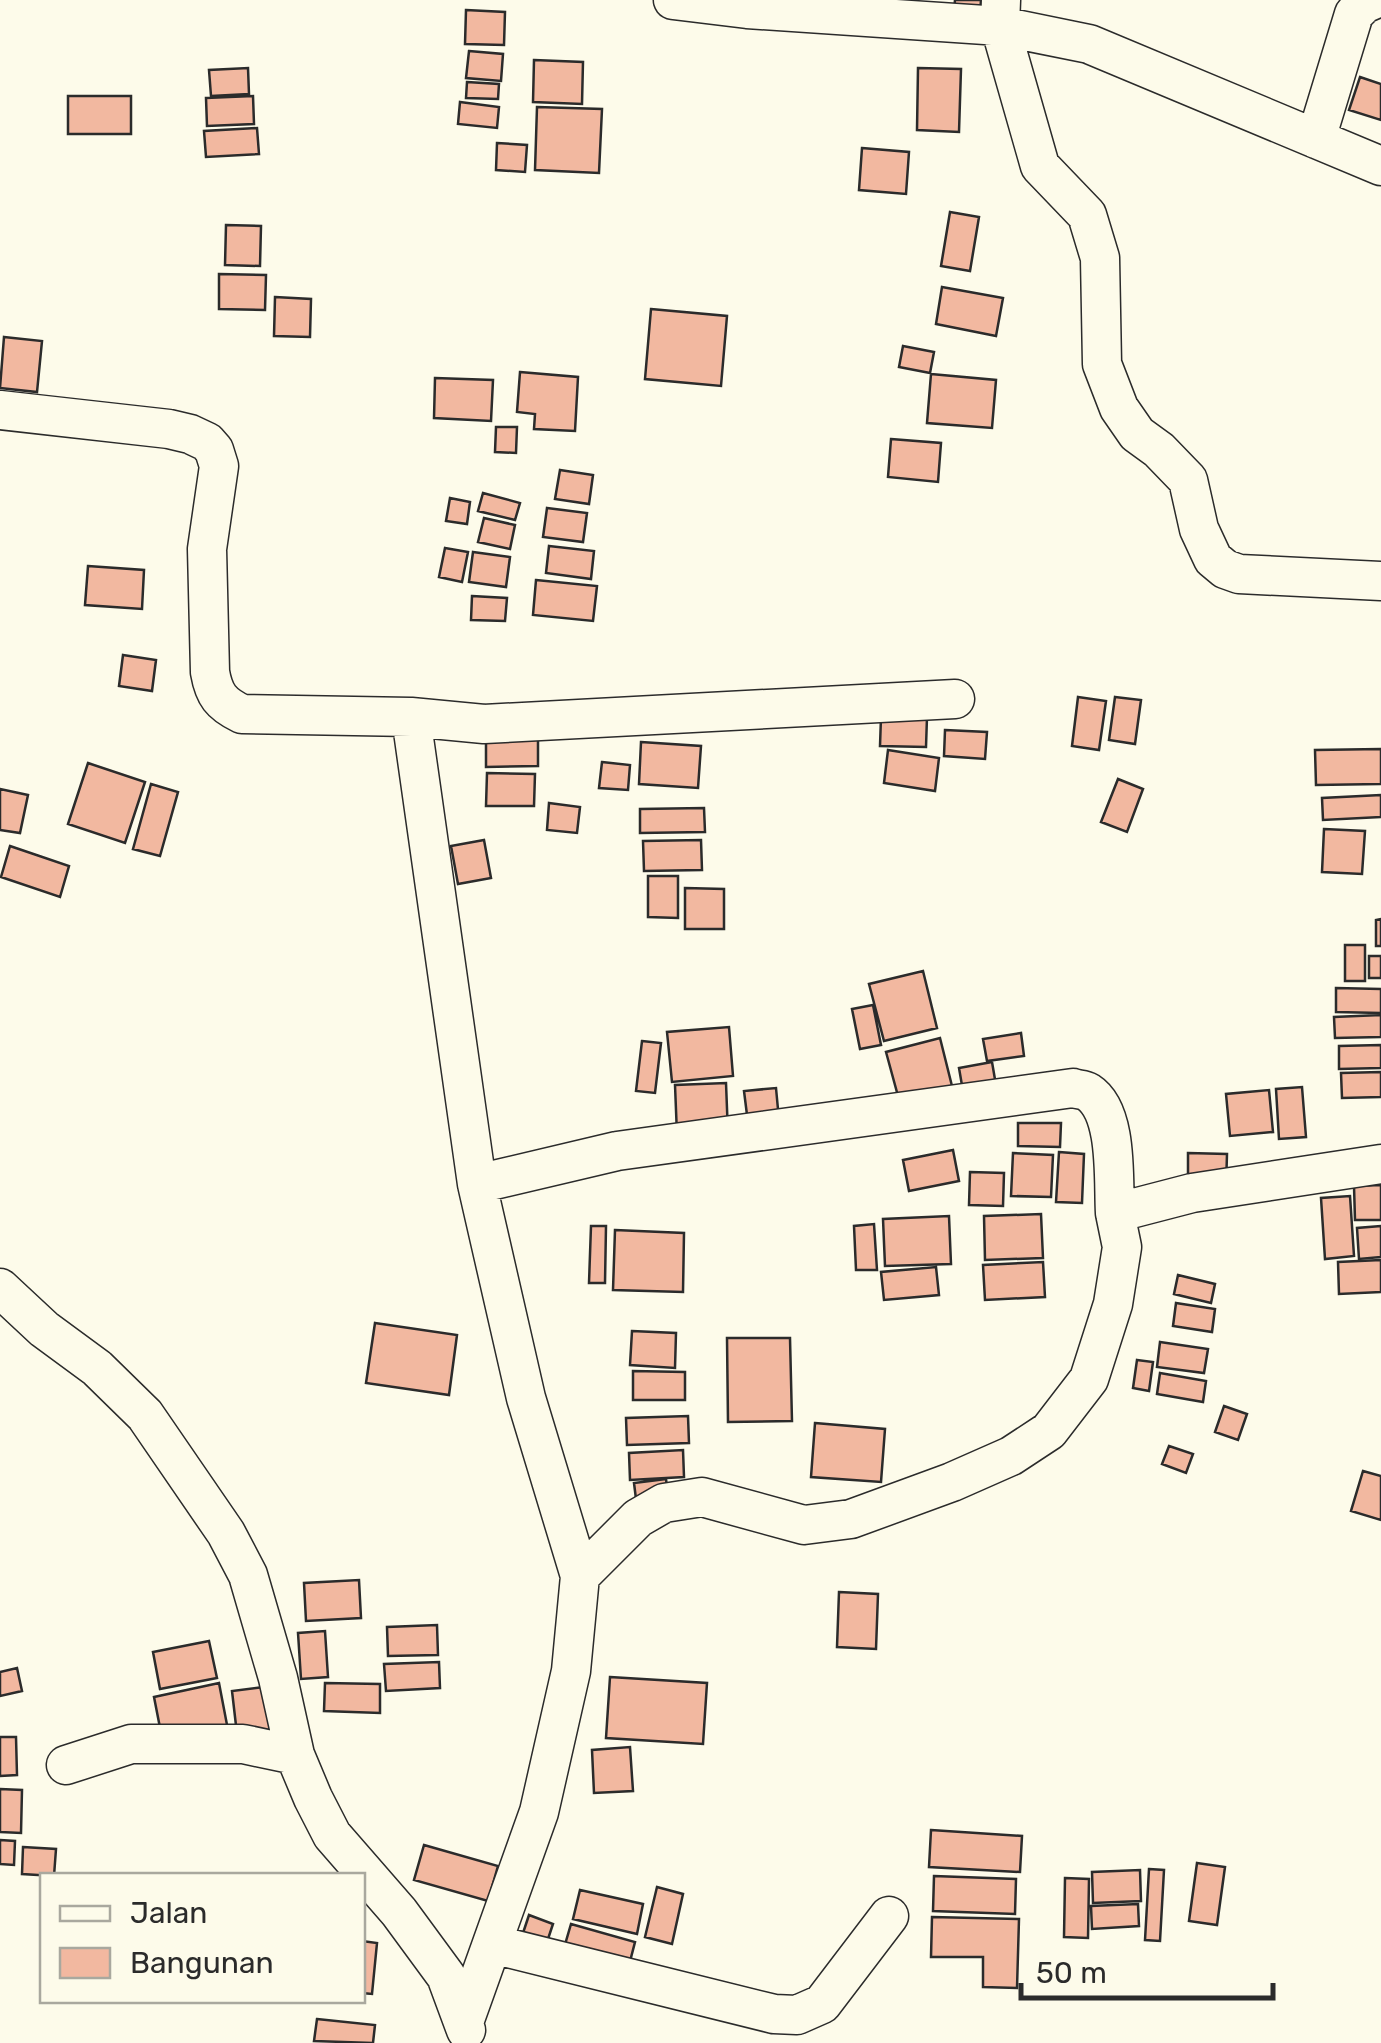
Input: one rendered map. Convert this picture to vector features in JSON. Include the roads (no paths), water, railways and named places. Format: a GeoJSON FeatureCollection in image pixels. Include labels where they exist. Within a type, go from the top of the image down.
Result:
{"type":"FeatureCollection","features":[{"type":"Feature","properties":{"kind":"street"},"geometry":{"type":"LineString","coordinates":[[672,0],[747,9],[1001,13],[1089,44],[1381,166]]}},
{"type":"Feature","properties":{"kind":"street"},"geometry":{"type":"LineString","coordinates":[[1316,139],[1354,14],[1373,0]]}},
{"type":"Feature","properties":{"kind":"street"},"geometry":{"type":"LineString","coordinates":[[1001,13],[1040,166],[1086,216],[1100,258],[1102,364],[1119,408],[1137,434],[1188,480],[1199,529],[1213,559],[1239,574],[1381,581]]}},
{"type":"Feature","properties":{"kind":"street"},"geometry":{"type":"LineString","coordinates":[[0,410],[169,429],[190,434],[214,450],[219,466],[207,549],[210,672],[213,691],[224,706],[242,714],[411,717],[484,724],[955,699]]}},
{"type":"Feature","properties":{"kind":"street"},"geometry":{"type":"LineString","coordinates":[[411,717],[477,1184],[526,1398],[580,1576],[571,1671],[539,1812],[492,1944],[466,2032]]}},
{"type":"Feature","properties":{"kind":"street"},"geometry":{"type":"LineString","coordinates":[[477,1184],[617,1151],[1072,1088],[1088,1092],[1102,1110],[1111,1136],[1115,1213],[1122,1247],[1113,1304],[1088,1379],[1049,1431],[1011,1456],[850,1519],[804,1525],[702,1497],[664,1503],[638,1518],[580,1576]]}},
{"type":"Feature","properties":{"kind":"street"},"geometry":{"type":"LineString","coordinates":[[1115,1213],[1192,1194],[1381,1164]]}},
{"type":"Feature","properties":{"kind":"street"},"geometry":{"type":"LineString","coordinates":[[0,1288],[44,1330],[97,1368],[146,1416],[226,1533],[248,1574],[295,1755],[312,1798],[332,1835],[399,1912],[446,1976],[466,2032]]}},
{"type":"Feature","properties":{"kind":"street"},"geometry":{"type":"LineString","coordinates":[[66,1765],[132,1744],[243,1744],[295,1755]]}},
{"type":"Feature","properties":{"kind":"street"},"geometry":{"type":"LineString","coordinates":[[492,1944],[774,2014],[797,2016],[822,2004],[889,1916]]}}]}
